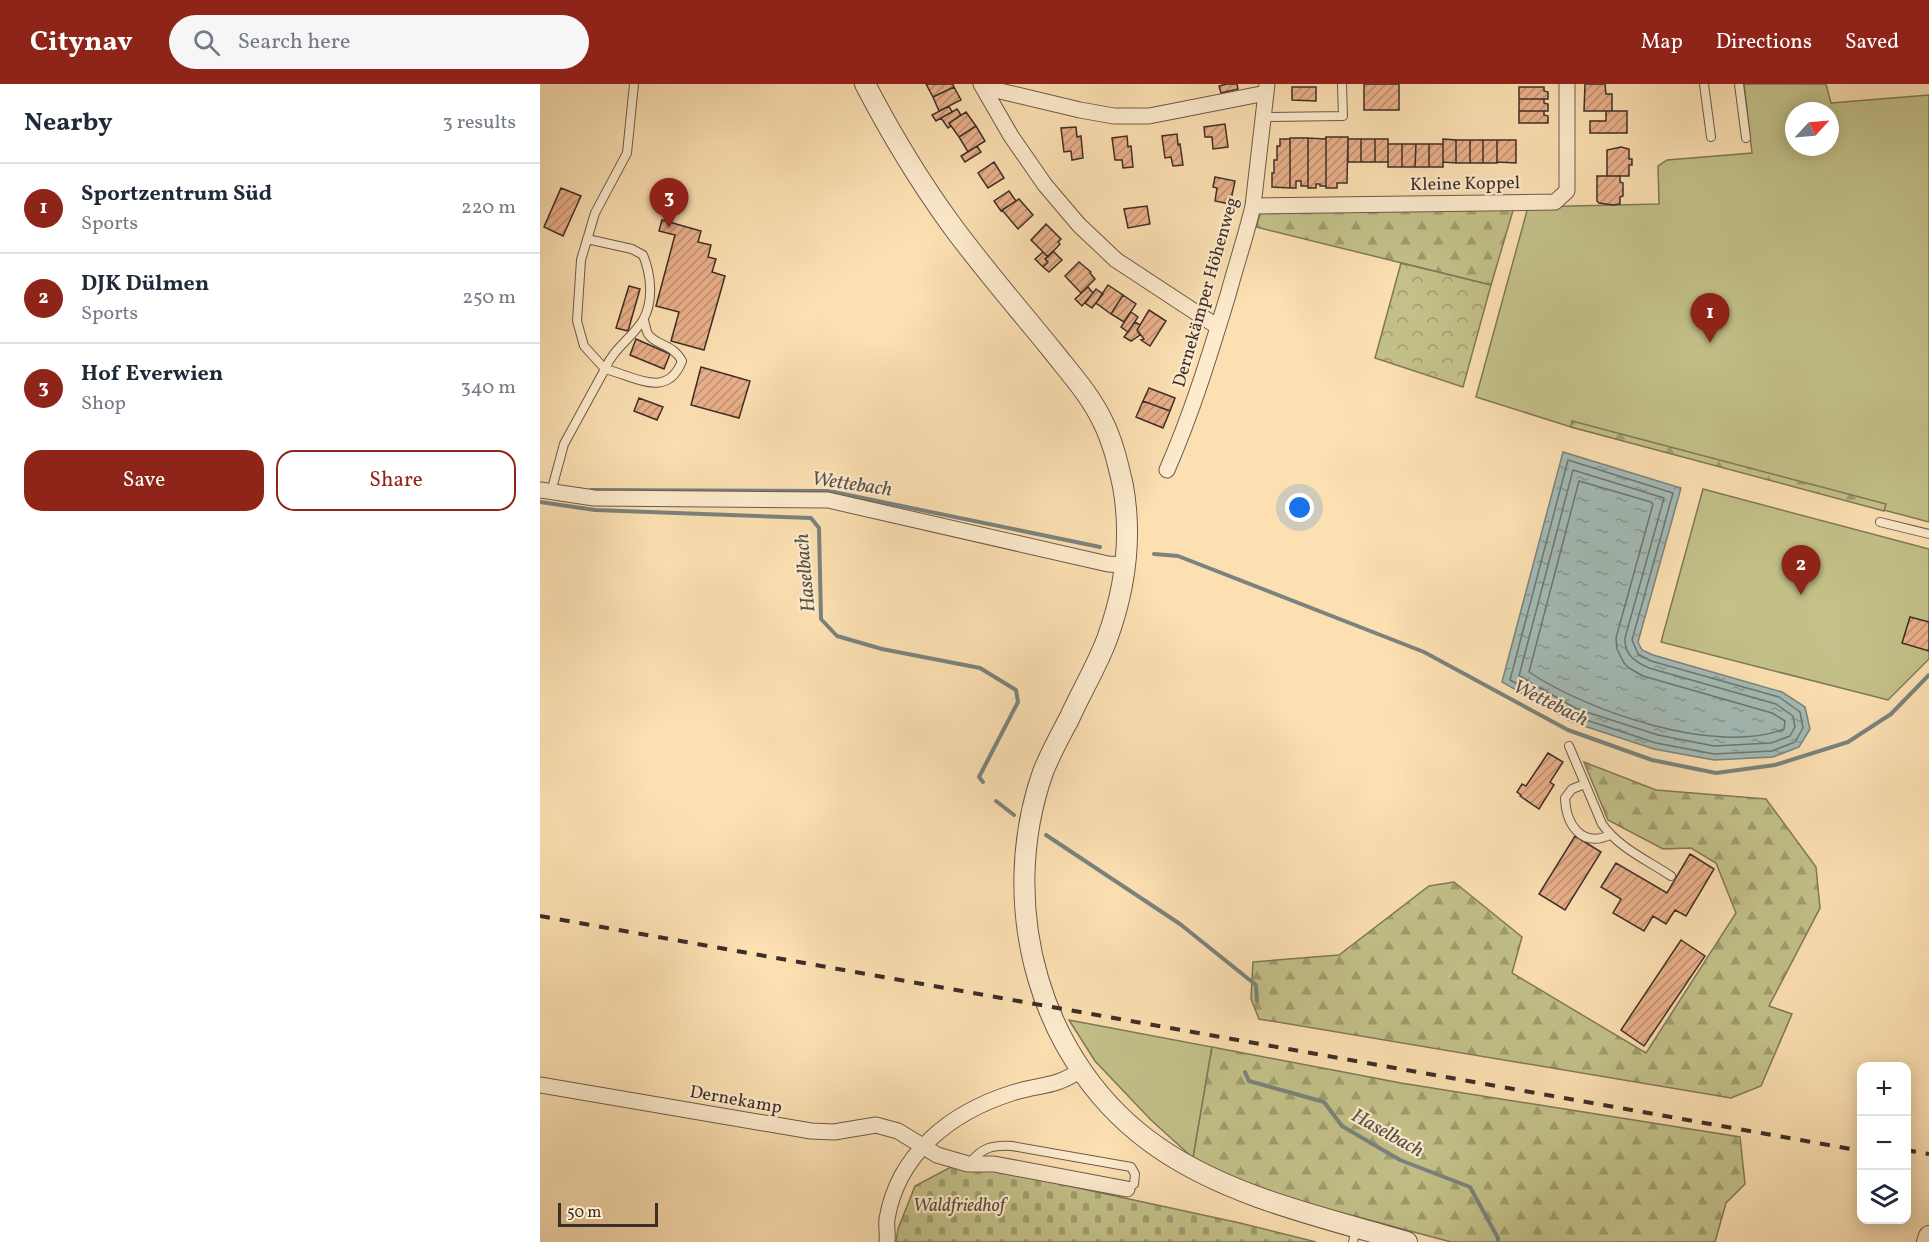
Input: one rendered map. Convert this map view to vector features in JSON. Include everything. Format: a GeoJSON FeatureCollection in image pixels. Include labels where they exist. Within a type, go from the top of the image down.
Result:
{"type":"FeatureCollection","features":[{"type":"Feature","properties":{"kind":"street"},"geometry":{"type":"LineString","coordinates":[[865,84],[917,176],[950,224],[1084,390],[1103,421],[1124,490],[1126,565],[1117,608],[1106,641],[1044,770],[1031,815],[1025,862],[1024,914],[1038,983],[1067,1049],[1099,1093],[1129,1124],[1160,1148],[1217,1180],[1354,1234],[1407,1242]]}},
{"type":"Feature","properties":{"kind":"street","name":"Kleine Koppel"},"geometry":{"type":"LineString","coordinates":[[1252,206],[1555,202],[1567,191],[1567,84]]}},
{"type":"Feature","properties":{"kind":"street"},"geometry":{"type":"LineString","coordinates":[[982,86],[1114,116],[1149,116],[1266,89]]}},
{"type":"Feature","properties":{"kind":"street"},"geometry":{"type":"LineString","coordinates":[[982,86],[1011,136],[1045,185],[1079,225],[1116,260],[1218,327]]}},
{"type":"Feature","properties":{"kind":"street","name":"Dernekämper Höhenweg"},"geometry":{"type":"LineString","coordinates":[[1167,470],[1184,430],[1218,327],[1252,206],[1266,89]]}},
{"type":"Feature","properties":{"kind":"street"},"geometry":{"type":"LineString","coordinates":[[546,491],[594,498],[828,500],[1108,564],[1126,565]]}},
{"type":"Feature","properties":{"kind":"street"},"geometry":{"type":"LineString","coordinates":[[887,1242],[886,1220],[895,1192],[905,1169],[922,1145],[959,1115],[1014,1093],[1064,1081],[1081,1070]]}},
{"type":"Feature","properties":{"kind":"street","name":"Dernekamp"},"geometry":{"type":"LineString","coordinates":[[540,1085],[810,1131],[834,1132],[876,1125],[898,1131],[937,1155],[968,1164],[994,1164],[1127,1189]]}},
{"type":"Feature","properties":{"kind":"street"},"geometry":{"type":"LineString","coordinates":[[1927,1242],[1929,1236]]}},
{"type":"Feature","properties":{"kind":"lane"},"geometry":{"type":"LineString","coordinates":[[634,84],[627,153],[598,205],[581,260],[577,321],[584,346],[605,369],[652,384],[664,382],[677,372],[682,361],[677,352],[648,334],[644,320]]}},
{"type":"Feature","properties":{"kind":"lane"},"geometry":{"type":"LineString","coordinates":[[1263,117],[1343,116],[1342,84]]}},
{"type":"Feature","properties":{"kind":"lane"},"geometry":{"type":"LineString","coordinates":[[1704,84],[1711,137]]}},
{"type":"Feature","properties":{"kind":"lane"},"geometry":{"type":"LineString","coordinates":[[1739,84],[1746,138]]}},
{"type":"Feature","properties":{"kind":"lane"},"geometry":{"type":"LineString","coordinates":[[546,491],[564,444],[609,359],[644,320],[650,298],[650,271],[644,255],[632,249],[587,239]]}},
{"type":"Feature","properties":{"kind":"lane"},"geometry":{"type":"LineString","coordinates":[[1880,522],[1929,534]]}},
{"type":"Feature","properties":{"kind":"lane"},"geometry":{"type":"LineString","coordinates":[[1569,746],[1602,824],[1610,835],[1671,876]]}},
{"type":"Feature","properties":{"kind":"lane"},"geometry":{"type":"LineString","coordinates":[[1585,784],[1572,789],[1565,798],[1565,809],[1569,821],[1576,831],[1585,837],[1596,839],[1610,835]]}},
{"type":"Feature","properties":{"kind":"lane"},"geometry":{"type":"LineString","coordinates":[[968,1164],[982,1150],[994,1145],[1012,1146],[1131,1167],[1135,1174],[1134,1184],[1127,1189]]}},
{"type":"Feature","properties":{"kind":"green space"},"geometry":{"type":"Polygon","coordinates":[[[1744,84],[1826,84],[1831,102],[1785,102],[1785,156],[1839,156],[1839,102],[1929,95],[1929,522],[1571,427],[1476,397],[1528,207],[1659,204],[1658,166],[1667,160],[1752,153],[1744,84]]]}},
{"type":"Feature","properties":{"kind":"green space"},"geometry":{"type":"Polygon","coordinates":[[[1514,207],[1491,285],[1256,227],[1261,211],[1514,207]]]}},
{"type":"Feature","properties":{"kind":"green space"},"geometry":{"type":"Polygon","coordinates":[[[1401,263],[1491,285],[1463,387],[1375,358],[1401,263]]]}},
{"type":"Feature","properties":{"kind":"green space"},"geometry":{"type":"Polygon","coordinates":[[[1572,421],[1886,504],[1884,511],[1571,427],[1572,421]]]}},
{"type":"Feature","properties":{"kind":"green space"},"geometry":{"type":"Polygon","coordinates":[[[1703,489],[1929,549],[1929,659],[1888,700],[1661,642],[1703,489]]]}},
{"type":"Feature","properties":{"kind":"green space"},"geometry":{"type":"Polygon","coordinates":[[[1584,762],[1656,790],[1766,799],[1816,867],[1820,908],[1769,1006],[1792,1014],[1761,1086],[1731,1098],[1259,1019],[1251,999],[1253,962],[1339,955],[1429,886],[1454,882],[1522,937],[1512,973],[1646,1053],[1736,913],[1716,863],[1691,848],[1663,849],[1608,820],[1584,762]]]}},
{"type":"Feature","properties":{"kind":"green space"},"geometry":{"type":"Polygon","coordinates":[[[1069,1020],[1212,1047],[1193,1158],[1151,1120],[1095,1061],[1069,1020]]]}},
{"type":"Feature","properties":{"kind":"green space"},"geometry":{"type":"Polygon","coordinates":[[[1212,1047],[1401,1083],[1740,1137],[1745,1184],[1726,1203],[1715,1242],[1451,1242],[1276,1195],[1226,1176],[1193,1158],[1212,1047]]]}},
{"type":"Feature","properties":{"kind":"green space","name":"Waldfriedhof"},"geometry":{"type":"Polygon","coordinates":[[[951,1167],[1000,1171],[1240,1223],[1316,1242],[896,1242],[898,1229],[915,1186],[951,1167]]]}},
{"type":"Feature","properties":{"kind":"water"},"geometry":{"type":"Polygon","coordinates":[[[1563,452],[1681,488],[1638,642],[1642,650],[1653,655],[1782,692],[1805,707],[1810,729],[1799,747],[1773,757],[1714,760],[1654,749],[1572,722],[1502,682],[1563,452]]]}},
{"type":"Feature","properties":{"kind":"building"},"geometry":{"type":"Polygon","coordinates":[[[926,84],[953,84],[954,87],[933,97],[926,84]]]}},
{"type":"Feature","properties":{"kind":"building"},"geometry":{"type":"Polygon","coordinates":[[[1237,84],[1238,89],[1221,93],[1219,86],[1237,84]]]}},
{"type":"Feature","properties":{"kind":"building"},"geometry":{"type":"Polygon","coordinates":[[[1364,84],[1399,84],[1399,110],[1364,110],[1364,84]]]}},
{"type":"Feature","properties":{"kind":"building"},"geometry":{"type":"Polygon","coordinates":[[[1585,84],[1605,84],[1606,94],[1612,94],[1612,111],[1584,111],[1585,84]]]}},
{"type":"Feature","properties":{"kind":"building"},"geometry":{"type":"Polygon","coordinates":[[[954,87],[961,100],[939,111],[933,97],[954,87]]]}},
{"type":"Feature","properties":{"kind":"building"},"geometry":{"type":"Polygon","coordinates":[[[1292,87],[1316,87],[1316,101],[1292,100],[1292,87]]]}},
{"type":"Feature","properties":{"kind":"building"},"geometry":{"type":"Polygon","coordinates":[[[1519,87],[1544,87],[1544,91],[1548,92],[1548,99],[1519,99],[1519,87]]]}},
{"type":"Feature","properties":{"kind":"building"},"geometry":{"type":"Polygon","coordinates":[[[1519,99],[1544,99],[1544,103],[1548,104],[1548,111],[1519,111],[1519,99]]]}},
{"type":"Feature","properties":{"kind":"building"},"geometry":{"type":"Polygon","coordinates":[[[949,106],[952,112],[936,121],[932,115],[949,106]]]}},
{"type":"Feature","properties":{"kind":"building"},"geometry":{"type":"Polygon","coordinates":[[[957,109],[961,115],[949,123],[951,126],[948,128],[941,118],[957,109]]]}},
{"type":"Feature","properties":{"kind":"building"},"geometry":{"type":"Polygon","coordinates":[[[1519,111],[1544,111],[1544,115],[1548,116],[1548,123],[1519,123],[1519,111]]]}},
{"type":"Feature","properties":{"kind":"building"},"geometry":{"type":"Polygon","coordinates":[[[1606,111],[1627,111],[1627,133],[1590,133],[1590,121],[1606,121],[1606,111]]]}},
{"type":"Feature","properties":{"kind":"building"},"geometry":{"type":"Polygon","coordinates":[[[966,112],[976,126],[959,137],[949,123],[966,112]]]}},
{"type":"Feature","properties":{"kind":"building"},"geometry":{"type":"Polygon","coordinates":[[[1225,124],[1228,147],[1213,149],[1212,137],[1205,137],[1204,127],[1225,124]]]}},
{"type":"Feature","properties":{"kind":"building"},"geometry":{"type":"Polygon","coordinates":[[[976,126],[985,141],[968,152],[959,137],[976,126]]]}},
{"type":"Feature","properties":{"kind":"building"},"geometry":{"type":"Polygon","coordinates":[[[1076,127],[1077,137],[1081,136],[1083,158],[1072,160],[1071,151],[1064,152],[1061,128],[1076,127]]]}},
{"type":"Feature","properties":{"kind":"building"},"geometry":{"type":"Polygon","coordinates":[[[1177,134],[1183,165],[1173,166],[1171,157],[1165,158],[1162,136],[1177,134]]]}},
{"type":"Feature","properties":{"kind":"building"},"geometry":{"type":"Polygon","coordinates":[[[1127,136],[1128,147],[1131,146],[1133,167],[1123,168],[1122,160],[1115,160],[1112,138],[1127,136]]]}},
{"type":"Feature","properties":{"kind":"building"},"geometry":{"type":"Polygon","coordinates":[[[1326,137],[1348,137],[1347,183],[1337,183],[1337,188],[1326,188],[1326,137]]]}},
{"type":"Feature","properties":{"kind":"building"},"geometry":{"type":"Polygon","coordinates":[[[1326,137],[1326,186],[1316,184],[1316,188],[1308,188],[1308,138],[1325,139],[1326,137]]]}},
{"type":"Feature","properties":{"kind":"building"},"geometry":{"type":"Polygon","coordinates":[[[1290,138],[1308,138],[1308,186],[1301,186],[1301,181],[1296,181],[1296,188],[1290,188],[1290,138]]]}},
{"type":"Feature","properties":{"kind":"building"},"geometry":{"type":"Polygon","coordinates":[[[1280,139],[1290,139],[1290,188],[1272,187],[1274,160],[1277,160],[1277,146],[1280,146],[1280,139]]]}},
{"type":"Feature","properties":{"kind":"building"},"geometry":{"type":"Polygon","coordinates":[[[1348,139],[1361,139],[1361,162],[1348,162],[1348,139]]]}},
{"type":"Feature","properties":{"kind":"building"},"geometry":{"type":"Polygon","coordinates":[[[1361,139],[1375,139],[1375,162],[1361,162],[1361,139]]]}},
{"type":"Feature","properties":{"kind":"building"},"geometry":{"type":"Polygon","coordinates":[[[1375,139],[1388,139],[1388,162],[1375,162],[1375,139]]]}},
{"type":"Feature","properties":{"kind":"building"},"geometry":{"type":"Polygon","coordinates":[[[1443,139],[1456,140],[1456,163],[1443,162],[1443,139]]]}},
{"type":"Feature","properties":{"kind":"building"},"geometry":{"type":"Polygon","coordinates":[[[1456,140],[1470,140],[1470,163],[1456,163],[1456,140]]]}},
{"type":"Feature","properties":{"kind":"building"},"geometry":{"type":"Polygon","coordinates":[[[1470,140],[1483,140],[1483,163],[1470,163],[1470,140]]]}},
{"type":"Feature","properties":{"kind":"building"},"geometry":{"type":"Polygon","coordinates":[[[1483,140],[1497,140],[1497,163],[1483,163],[1483,140]]]}},
{"type":"Feature","properties":{"kind":"building"},"geometry":{"type":"Polygon","coordinates":[[[1497,140],[1516,140],[1516,163],[1497,162],[1497,140]]]}},
{"type":"Feature","properties":{"kind":"building"},"geometry":{"type":"Polygon","coordinates":[[[1388,144],[1402,144],[1402,167],[1388,167],[1388,144]]]}},
{"type":"Feature","properties":{"kind":"building"},"geometry":{"type":"Polygon","coordinates":[[[1402,144],[1416,144],[1415,167],[1402,167],[1402,144]]]}},
{"type":"Feature","properties":{"kind":"building"},"geometry":{"type":"Polygon","coordinates":[[[1416,144],[1429,144],[1429,167],[1415,167],[1416,144]]]}},
{"type":"Feature","properties":{"kind":"building"},"geometry":{"type":"Polygon","coordinates":[[[1429,144],[1443,144],[1443,167],[1429,167],[1429,144]]]}},
{"type":"Feature","properties":{"kind":"building"},"geometry":{"type":"Polygon","coordinates":[[[977,146],[981,152],[965,162],[961,156],[977,146]]]}},
{"type":"Feature","properties":{"kind":"building"},"geometry":{"type":"Polygon","coordinates":[[[1621,147],[1629,149],[1629,159],[1632,159],[1632,165],[1629,165],[1629,176],[1607,176],[1607,150],[1621,147]]]}},
{"type":"Feature","properties":{"kind":"building"},"geometry":{"type":"Polygon","coordinates":[[[994,162],[1004,178],[988,188],[978,173],[994,162]]]}},
{"type":"Feature","properties":{"kind":"building"},"geometry":{"type":"Polygon","coordinates":[[[1597,176],[1620,176],[1620,182],[1623,183],[1623,196],[1620,197],[1620,204],[1613,205],[1597,201],[1597,176]]]}},
{"type":"Feature","properties":{"kind":"building"},"geometry":{"type":"Polygon","coordinates":[[[1215,177],[1235,181],[1230,204],[1215,201],[1217,188],[1213,187],[1215,177]]]}},
{"type":"Feature","properties":{"kind":"building"},"geometry":{"type":"Polygon","coordinates":[[[561,188],[581,196],[563,236],[544,227],[561,188]]]}},
{"type":"Feature","properties":{"kind":"building"},"geometry":{"type":"Polygon","coordinates":[[[1009,191],[1016,201],[1001,211],[994,201],[1009,191]]]}},
{"type":"Feature","properties":{"kind":"building"},"geometry":{"type":"Polygon","coordinates":[[[1019,199],[1033,215],[1018,229],[1002,210],[1019,199]]]}},
{"type":"Feature","properties":{"kind":"building"},"geometry":{"type":"Polygon","coordinates":[[[1147,206],[1150,224],[1128,228],[1124,209],[1147,206]]]}},
{"type":"Feature","properties":{"kind":"building"},"geometry":{"type":"Polygon","coordinates":[[[662,220],[701,231],[698,242],[711,245],[708,257],[716,259],[712,272],[725,276],[704,350],[671,341],[679,312],[656,306],[675,235],[659,231],[662,220]]]}},
{"type":"Feature","properties":{"kind":"building"},"geometry":{"type":"Polygon","coordinates":[[[1046,224],[1061,239],[1058,242],[1060,244],[1048,257],[1031,240],[1046,224]]]}},
{"type":"Feature","properties":{"kind":"building"},"geometry":{"type":"Polygon","coordinates":[[[1053,251],[1062,260],[1049,272],[1043,267],[1048,262],[1045,259],[1053,251]]]}},
{"type":"Feature","properties":{"kind":"building"},"geometry":{"type":"Polygon","coordinates":[[[1043,252],[1048,257],[1045,259],[1048,262],[1043,267],[1035,259],[1043,252]]]}},
{"type":"Feature","properties":{"kind":"building"},"geometry":{"type":"Polygon","coordinates":[[[1079,262],[1091,272],[1095,279],[1081,293],[1065,276],[1079,262]]]}},
{"type":"Feature","properties":{"kind":"building"},"geometry":{"type":"Polygon","coordinates":[[[1108,285],[1123,295],[1111,314],[1096,303],[1108,285]]]}},
{"type":"Feature","properties":{"kind":"building"},"geometry":{"type":"Polygon","coordinates":[[[629,286],[640,289],[628,331],[616,328],[629,286]]]}},
{"type":"Feature","properties":{"kind":"building"},"geometry":{"type":"Polygon","coordinates":[[[1088,287],[1093,293],[1082,306],[1075,299],[1088,287]]]}},
{"type":"Feature","properties":{"kind":"building"},"geometry":{"type":"Polygon","coordinates":[[[1096,289],[1103,294],[1092,308],[1085,303],[1096,289]]]}},
{"type":"Feature","properties":{"kind":"building"},"geometry":{"type":"Polygon","coordinates":[[[1123,295],[1136,304],[1124,322],[1111,314],[1123,295]]]}},
{"type":"Feature","properties":{"kind":"building"},"geometry":{"type":"Polygon","coordinates":[[[1149,310],[1166,321],[1150,346],[1141,340],[1144,339],[1137,330],[1149,310]]]}},
{"type":"Feature","properties":{"kind":"building"},"geometry":{"type":"Polygon","coordinates":[[[1131,312],[1138,317],[1128,332],[1121,327],[1131,312]]]}},
{"type":"Feature","properties":{"kind":"building"},"geometry":{"type":"Polygon","coordinates":[[[1135,322],[1140,325],[1137,330],[1140,335],[1131,341],[1124,337],[1135,322]]]}},
{"type":"Feature","properties":{"kind":"building"},"geometry":{"type":"Polygon","coordinates":[[[636,339],[670,354],[664,369],[630,355],[636,339]]]}},
{"type":"Feature","properties":{"kind":"building"},"geometry":{"type":"Polygon","coordinates":[[[701,367],[750,381],[739,418],[691,405],[701,367]]]}},
{"type":"Feature","properties":{"kind":"building"},"geometry":{"type":"Polygon","coordinates":[[[1149,388],[1175,398],[1170,411],[1143,401],[1149,388]]]}},
{"type":"Feature","properties":{"kind":"building"},"geometry":{"type":"Polygon","coordinates":[[[639,398],[663,407],[657,420],[634,411],[639,398]]]}},
{"type":"Feature","properties":{"kind":"building"},"geometry":{"type":"Polygon","coordinates":[[[1143,401],[1170,411],[1163,428],[1136,417],[1143,401]]]}},
{"type":"Feature","properties":{"kind":"building"},"geometry":{"type":"Polygon","coordinates":[[[1910,617],[1929,622],[1929,651],[1902,643],[1910,617]]]}},
{"type":"Feature","properties":{"kind":"building"},"geometry":{"type":"Polygon","coordinates":[[[1548,753],[1563,762],[1550,782],[1554,785],[1539,809],[1517,792],[1522,784],[1526,786],[1548,753]]]}},
{"type":"Feature","properties":{"kind":"building"},"geometry":{"type":"Polygon","coordinates":[[[1575,836],[1601,852],[1565,910],[1539,894],[1575,836]]]}},
{"type":"Feature","properties":{"kind":"building"},"geometry":{"type":"Polygon","coordinates":[[[1690,854],[1714,869],[1686,916],[1675,910],[1666,924],[1653,916],[1644,931],[1613,913],[1621,899],[1601,887],[1616,863],[1667,893],[1690,854]]]}},
{"type":"Feature","properties":{"kind":"building"},"geometry":{"type":"Polygon","coordinates":[[[1681,940],[1705,956],[1644,1046],[1621,1030],[1681,940]]]}},
{"type":"Feature","properties":{"kind":"waterway","name":"Wettebach"},"geometry":{"type":"LineString","coordinates":[[591,490],[829,491],[1100,547]]}},
{"type":"Feature","properties":{"kind":"waterway","name":"Haselbach"},"geometry":{"type":"LineString","coordinates":[[540,502],[595,510],[811,518],[819,528],[821,619],[837,636],[882,649],[980,668],[1016,690],[1018,702],[979,777],[983,782]]}},
{"type":"Feature","properties":{"kind":"waterway","name":"Wettebach"},"geometry":{"type":"LineString","coordinates":[[1154,554],[1178,556],[1424,652],[1568,730],[1652,760],[1716,773],[1775,765],[1848,742],[1891,714],[1929,675]]}},
{"type":"Feature","properties":{"kind":"waterway","name":"Haselbach"},"geometry":{"type":"LineString","coordinates":[[996,801],[1014,815]]}},
{"type":"Feature","properties":{"kind":"waterway","name":"Haselbach"},"geometry":{"type":"LineString","coordinates":[[1046,835],[1180,924],[1256,985],[1257,1001]]}},
{"type":"Feature","properties":{"kind":"waterway","name":"Haselbach"},"geometry":{"type":"LineString","coordinates":[[1245,1072],[1249,1081],[1324,1102],[1342,1126],[1400,1160],[1470,1187],[1498,1238],[1498,1242]]}},
{"type":"Feature","properties":{"kind":"railway"},"geometry":{"type":"LineString","coordinates":[[540,916],[1857,1150]]}},
{"type":"Feature","properties":{"kind":"railway"},"geometry":{"type":"LineString","coordinates":[[1911,1151],[1929,1154]]}},
{"type":"Feature","properties":{"kind":"place","name":"Hof Everwien"},"geometry":{"type":"Point","coordinates":[669,228]}},
{"type":"Feature","properties":{"kind":"place","name":"Sportzentrum Süd"},"geometry":{"type":"Point","coordinates":[1710,343]}},
{"type":"Feature","properties":{"kind":"place","name":"DJK Dülmen"},"geometry":{"type":"Point","coordinates":[1801,595]}}]}
